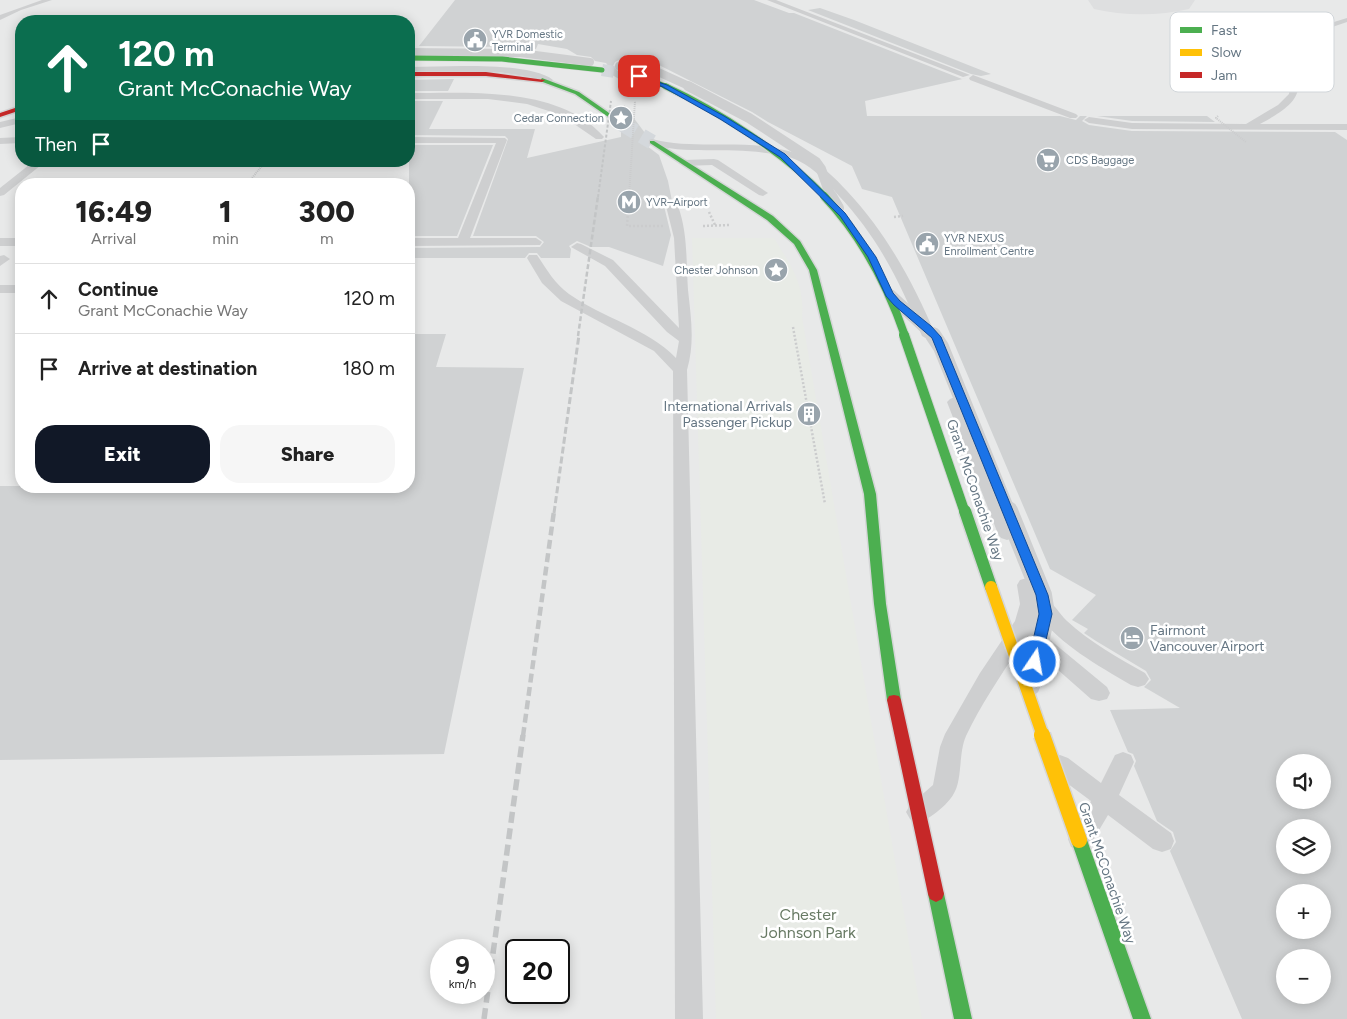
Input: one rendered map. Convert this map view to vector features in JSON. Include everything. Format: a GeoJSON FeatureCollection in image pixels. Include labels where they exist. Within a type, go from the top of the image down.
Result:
{"type":"FeatureCollection","features":[{"type":"Feature","properties":{"kind":"main road"},"geometry":{"type":"LineString","coordinates":[[415,58],[502,58],[602,70]]}},
{"type":"Feature","properties":{"kind":"main road"},"geometry":{"type":"LineString","coordinates":[[415,74],[507,75],[535,78],[561,85],[622,124]]}},
{"type":"Feature","properties":{"kind":"main road","name":"Grant McConachie Way"},"geometry":{"type":"LineString","coordinates":[[639,76],[665,86],[698,104],[745,131],[782,156],[843,215],[872,257],[889,294],[1142,1019]]}},
{"type":"Feature","properties":{"kind":"main road"},"geometry":{"type":"LineString","coordinates":[[0,115],[15,110]]}},
{"type":"Feature","properties":{"kind":"main road"},"geometry":{"type":"LineString","coordinates":[[652,142],[770,218],[797,243],[813,270],[870,494],[880,604],[893,694],[963,1019]]}},
{"type":"Feature","properties":{"kind":"lane"},"geometry":{"type":"LineString","coordinates":[[0,18],[49,0]]}},
{"type":"Feature","properties":{"kind":"lane"},"geometry":{"type":"LineString","coordinates":[[770,0],[1073,116]]}},
{"type":"Feature","properties":{"kind":"lane"},"geometry":{"type":"LineString","coordinates":[[1334,24],[1347,20]]}},
{"type":"Feature","properties":{"kind":"lane"},"geometry":{"type":"LineString","coordinates":[[415,52],[520,54],[590,62]]}},
{"type":"Feature","properties":{"kind":"lane"},"geometry":{"type":"LineString","coordinates":[[619,66],[658,72],[675,79],[749,118],[790,143],[816,162],[821,169],[830,195],[843,215]]}},
{"type":"Feature","properties":{"kind":"lane"},"geometry":{"type":"LineString","coordinates":[[415,69],[506,70],[530,74],[561,85]]}},
{"type":"Feature","properties":{"kind":"lane"},"geometry":{"type":"LineString","coordinates":[[1249,126],[1290,102],[1295,92]]}},
{"type":"Feature","properties":{"kind":"lane"},"geometry":{"type":"LineString","coordinates":[[415,96],[490,97],[531,103],[564,113],[599,137]]}},
{"type":"Feature","properties":{"kind":"lane"},"geometry":{"type":"LineString","coordinates":[[1089,120],[1132,126],[1347,127]]}},
{"type":"Feature","properties":{"kind":"lane"},"geometry":{"type":"LineString","coordinates":[[0,126],[15,122]]}},
{"type":"Feature","properties":{"kind":"lane"},"geometry":{"type":"LineString","coordinates":[[0,141],[15,140]]}},
{"type":"Feature","properties":{"kind":"lane"},"geometry":{"type":"LineString","coordinates":[[415,140],[502,140],[463,242]]}},
{"type":"Feature","properties":{"kind":"lane"},"geometry":{"type":"LineString","coordinates":[[652,142],[679,147],[749,147],[766,149],[802,159],[829,178],[859,211],[887,246],[914,297],[1027,585],[1030,604],[1024,622],[987,679],[956,734],[951,747],[944,790],[918,812]]}},
{"type":"Feature","properties":{"kind":"lane"},"geometry":{"type":"LineString","coordinates":[[684,163],[714,162],[763,193]]}},
{"type":"Feature","properties":{"kind":"lane"},"geometry":{"type":"LineString","coordinates":[[19,178],[33,167]]}},
{"type":"Feature","properties":{"kind":"lane"},"geometry":{"type":"LineString","coordinates":[[0,193],[15,181]]}},
{"type":"Feature","properties":{"kind":"lane"},"geometry":{"type":"LineString","coordinates":[[672,206],[679,223],[682,241],[686,340],[685,355],[680,370],[690,1019]]}},
{"type":"Feature","properties":{"kind":"lane"},"geometry":{"type":"LineString","coordinates":[[0,242],[15,242]]}},
{"type":"Feature","properties":{"kind":"lane"},"geometry":{"type":"LineString","coordinates":[[415,242],[536,242]]}},
{"type":"Feature","properties":{"kind":"lane"},"geometry":{"type":"LineString","coordinates":[[577,247],[612,267],[672,329],[686,340]]}},
{"type":"Feature","properties":{"kind":"lane"},"geometry":{"type":"LineString","coordinates":[[533,258],[543,278],[566,298],[659,348],[680,370]]}},
{"type":"Feature","properties":{"kind":"lane"},"geometry":{"type":"LineString","coordinates":[[0,290],[15,289]]}},
{"type":"Feature","properties":{"kind":"lane"},"geometry":{"type":"LineString","coordinates":[[889,294],[897,303],[928,328],[941,346],[1042,595],[1045,614],[1030,688],[1030,699]]}},
{"type":"Feature","properties":{"kind":"lane"},"geometry":{"type":"LineString","coordinates":[[1027,585],[1056,624],[1081,645],[1138,679]]}},
{"type":"Feature","properties":{"kind":"lane"},"geometry":{"type":"LineString","coordinates":[[1000,608],[1099,693]]}},
{"type":"Feature","properties":{"kind":"lane"},"geometry":{"type":"LineString","coordinates":[[1050,757],[1162,841]]}},
{"type":"Feature","properties":{"kind":"lane"},"geometry":{"type":"LineString","coordinates":[[1079,840],[1104,799],[1123,762]]}},
{"type":"Feature","properties":{"kind":"path"},"geometry":{"type":"LineString","coordinates":[[1218,116],[1216,118],[1246,142]]}},
{"type":"Feature","properties":{"kind":"path"},"geometry":{"type":"LineString","coordinates":[[632,154],[627,226],[663,226]]}},
{"type":"Feature","properties":{"kind":"path"},"geometry":{"type":"LineString","coordinates":[[252,178],[261,167]]}},
{"type":"Feature","properties":{"kind":"path"},"geometry":{"type":"LineString","coordinates":[[700,226],[731,225]]}},
{"type":"Feature","properties":{"kind":"path"},"geometry":{"type":"LineString","coordinates":[[793,324],[825,504]]}},
{"type":"Feature","properties":{"kind":"shaded area"},"geometry":{"type":"Polygon","coordinates":[[[0,0],[1347,0],[1347,1019],[0,1019],[0,0]]]}},
{"type":"Feature","properties":{"kind":"green space","name":"Chester Johnson Park"},"geometry":{"type":"Polygon","coordinates":[[[692,238],[774,238],[796,276],[799,285],[802,317],[922,1019],[716,1019],[692,238]]]}},
{"type":"Feature","properties":{"kind":"building"},"geometry":{"type":"Polygon","coordinates":[[[455,0],[754,0],[789,13],[794,13],[962,79],[967,78],[865,101],[867,116],[1060,116],[1076,120],[1080,116],[1087,116],[1082,121],[1089,125],[1132,131],[1335,132],[1347,140],[1347,1019],[1242,1019],[1170,851],[1176,842],[1173,832],[1157,821],[1134,766],[1136,761],[1133,754],[1128,752],[1110,710],[1180,708],[1144,687],[1151,680],[1146,671],[1084,633],[1088,629],[1072,620],[1096,595],[1050,569],[892,197],[862,189],[852,166],[752,112],[649,60],[649,65],[619,60],[613,66],[618,71],[632,74],[633,81],[647,88],[647,96],[609,73],[609,67],[606,63],[595,61],[591,57],[577,55],[567,49],[538,44],[536,49],[520,47],[419,46],[455,0]]]}},
{"type":"Feature","properties":{"kind":"building"},"geometry":{"type":"Polygon","coordinates":[[[820,8],[991,74],[981,76],[971,74],[808,10],[820,8]]]}},
{"type":"Feature","properties":{"kind":"building"},"geometry":{"type":"Polygon","coordinates":[[[454,79],[448,91],[415,91],[415,80],[454,79]]]}},
{"type":"Feature","properties":{"kind":"building"},"geometry":{"type":"Polygon","coordinates":[[[415,101],[443,101],[429,129],[535,129],[527,158],[621,137],[621,129],[627,129],[631,124],[623,115],[624,105],[648,137],[643,143],[659,155],[668,181],[672,201],[664,206],[671,235],[663,266],[609,247],[591,247],[577,241],[569,246],[571,249],[570,258],[541,258],[537,253],[529,253],[525,258],[415,258],[415,248],[540,247],[544,242],[536,236],[473,236],[508,139],[505,136],[415,135],[415,101]]]}},
{"type":"Feature","properties":{"kind":"building"},"geometry":{"type":"Polygon","coordinates":[[[1097,116],[1207,116],[1215,122],[1132,121],[1097,116]]]}},
{"type":"Feature","properties":{"kind":"building"},"geometry":{"type":"Polygon","coordinates":[[[415,145],[493,145],[457,236],[415,236],[415,178],[409,178],[409,167],[415,167],[415,145]]]}},
{"type":"Feature","properties":{"kind":"building"},"geometry":{"type":"Polygon","coordinates":[[[415,334],[446,334],[436,367],[524,368],[444,754],[0,760],[0,486],[15,486],[15,493],[415,493],[415,334]]]}},
{"type":"Feature","properties":{"kind":"taxiway"},"geometry":{"type":"LineString","coordinates":[[1108,0],[1141,2],[1175,0]]}},
{"type":"Feature","properties":{"kind":"tunnel"},"geometry":{"type":"LineString","coordinates":[[602,70],[639,76]]}},
{"type":"Feature","properties":{"kind":"tunnel"},"geometry":{"type":"LineString","coordinates":[[622,124],[652,142]]}},
{"type":"Feature","properties":{"kind":"railway"},"geometry":{"type":"LineString","coordinates":[[598,197],[611,101]]}},
{"type":"Feature","properties":{"kind":"railway"},"geometry":{"type":"LineString","coordinates":[[578,336],[598,196]]}},
{"type":"Feature","properties":{"kind":"railway"},"geometry":{"type":"LineString","coordinates":[[554,513],[579,335]]}},
{"type":"Feature","properties":{"kind":"railway"},"geometry":{"type":"LineString","coordinates":[[523,736],[554,511]]}},
{"type":"Feature","properties":{"kind":"railway"},"geometry":{"type":"LineString","coordinates":[[484,1019],[523,735]]}},
{"type":"Feature","properties":{"kind":"traffic: fast"},"geometry":{"type":"LineString","coordinates":[[415,58],[502,59],[602,70]]}},
{"type":"Feature","properties":{"kind":"traffic: fast"},"geometry":{"type":"LineString","coordinates":[[639,76],[679,93],[760,142],[800,172],[818,189],[851,227],[865,248],[883,282],[898,317],[991,587]]}},
{"type":"Feature","properties":{"kind":"traffic: fast"},"geometry":{"type":"LineString","coordinates":[[542,80],[577,93],[622,124]]}},
{"type":"Feature","properties":{"kind":"traffic: fast"},"geometry":{"type":"LineString","coordinates":[[652,142],[770,218],[797,243],[813,270],[870,494],[880,604],[894,700]]}},
{"type":"Feature","properties":{"kind":"traffic: fast"},"geometry":{"type":"LineString","coordinates":[[1079,840],[1142,1019]]}},
{"type":"Feature","properties":{"kind":"traffic: fast"},"geometry":{"type":"LineString","coordinates":[[936,894],[963,1019]]}},
{"type":"Feature","properties":{"kind":"traffic: jam"},"geometry":{"type":"LineString","coordinates":[[415,74],[486,74],[542,80]]}},
{"type":"Feature","properties":{"kind":"traffic: jam"},"geometry":{"type":"LineString","coordinates":[[0,115],[15,110]]}},
{"type":"Feature","properties":{"kind":"traffic: jam"},"geometry":{"type":"LineString","coordinates":[[894,700],[936,894]]}},
{"type":"Feature","properties":{"kind":"traffic: slow"},"geometry":{"type":"LineString","coordinates":[[991,587],[1079,840]]}},
{"type":"Feature","properties":{"kind":"place","name":"YVR Domestic Terminal"},"geometry":{"type":"Point","coordinates":[475,40]}},
{"type":"Feature","properties":{"kind":"place","name":"Cedar Connection"},"geometry":{"type":"Point","coordinates":[621,118]}},
{"type":"Feature","properties":{"kind":"place","name":"CDS Baggage"},"geometry":{"type":"Point","coordinates":[1048,160]}},
{"type":"Feature","properties":{"kind":"place","name":"YVR–Airport"},"geometry":{"type":"Point","coordinates":[629,202]}},
{"type":"Feature","properties":{"kind":"place","name":"YVR NEXUS Enrollment Centre"},"geometry":{"type":"Point","coordinates":[927,244]}},
{"type":"Feature","properties":{"kind":"place","name":"Chester Johnson"},"geometry":{"type":"Point","coordinates":[776,270]}},
{"type":"Feature","properties":{"kind":"place","name":"International Arrivals Passenger Pickup"},"geometry":{"type":"Point","coordinates":[809,414]}},
{"type":"Feature","properties":{"kind":"place","name":"Fairmont Vancouver Airport"},"geometry":{"type":"Point","coordinates":[1132,638]}},
{"type":"Feature","properties":{"kind":"route"},"geometry":{"type":"LineString","coordinates":[[639,76],[665,86],[722,117],[782,156],[794,166],[843,215],[872,257],[889,294],[936,337],[1042,595],[1045,614],[1035,662]]}}]}
